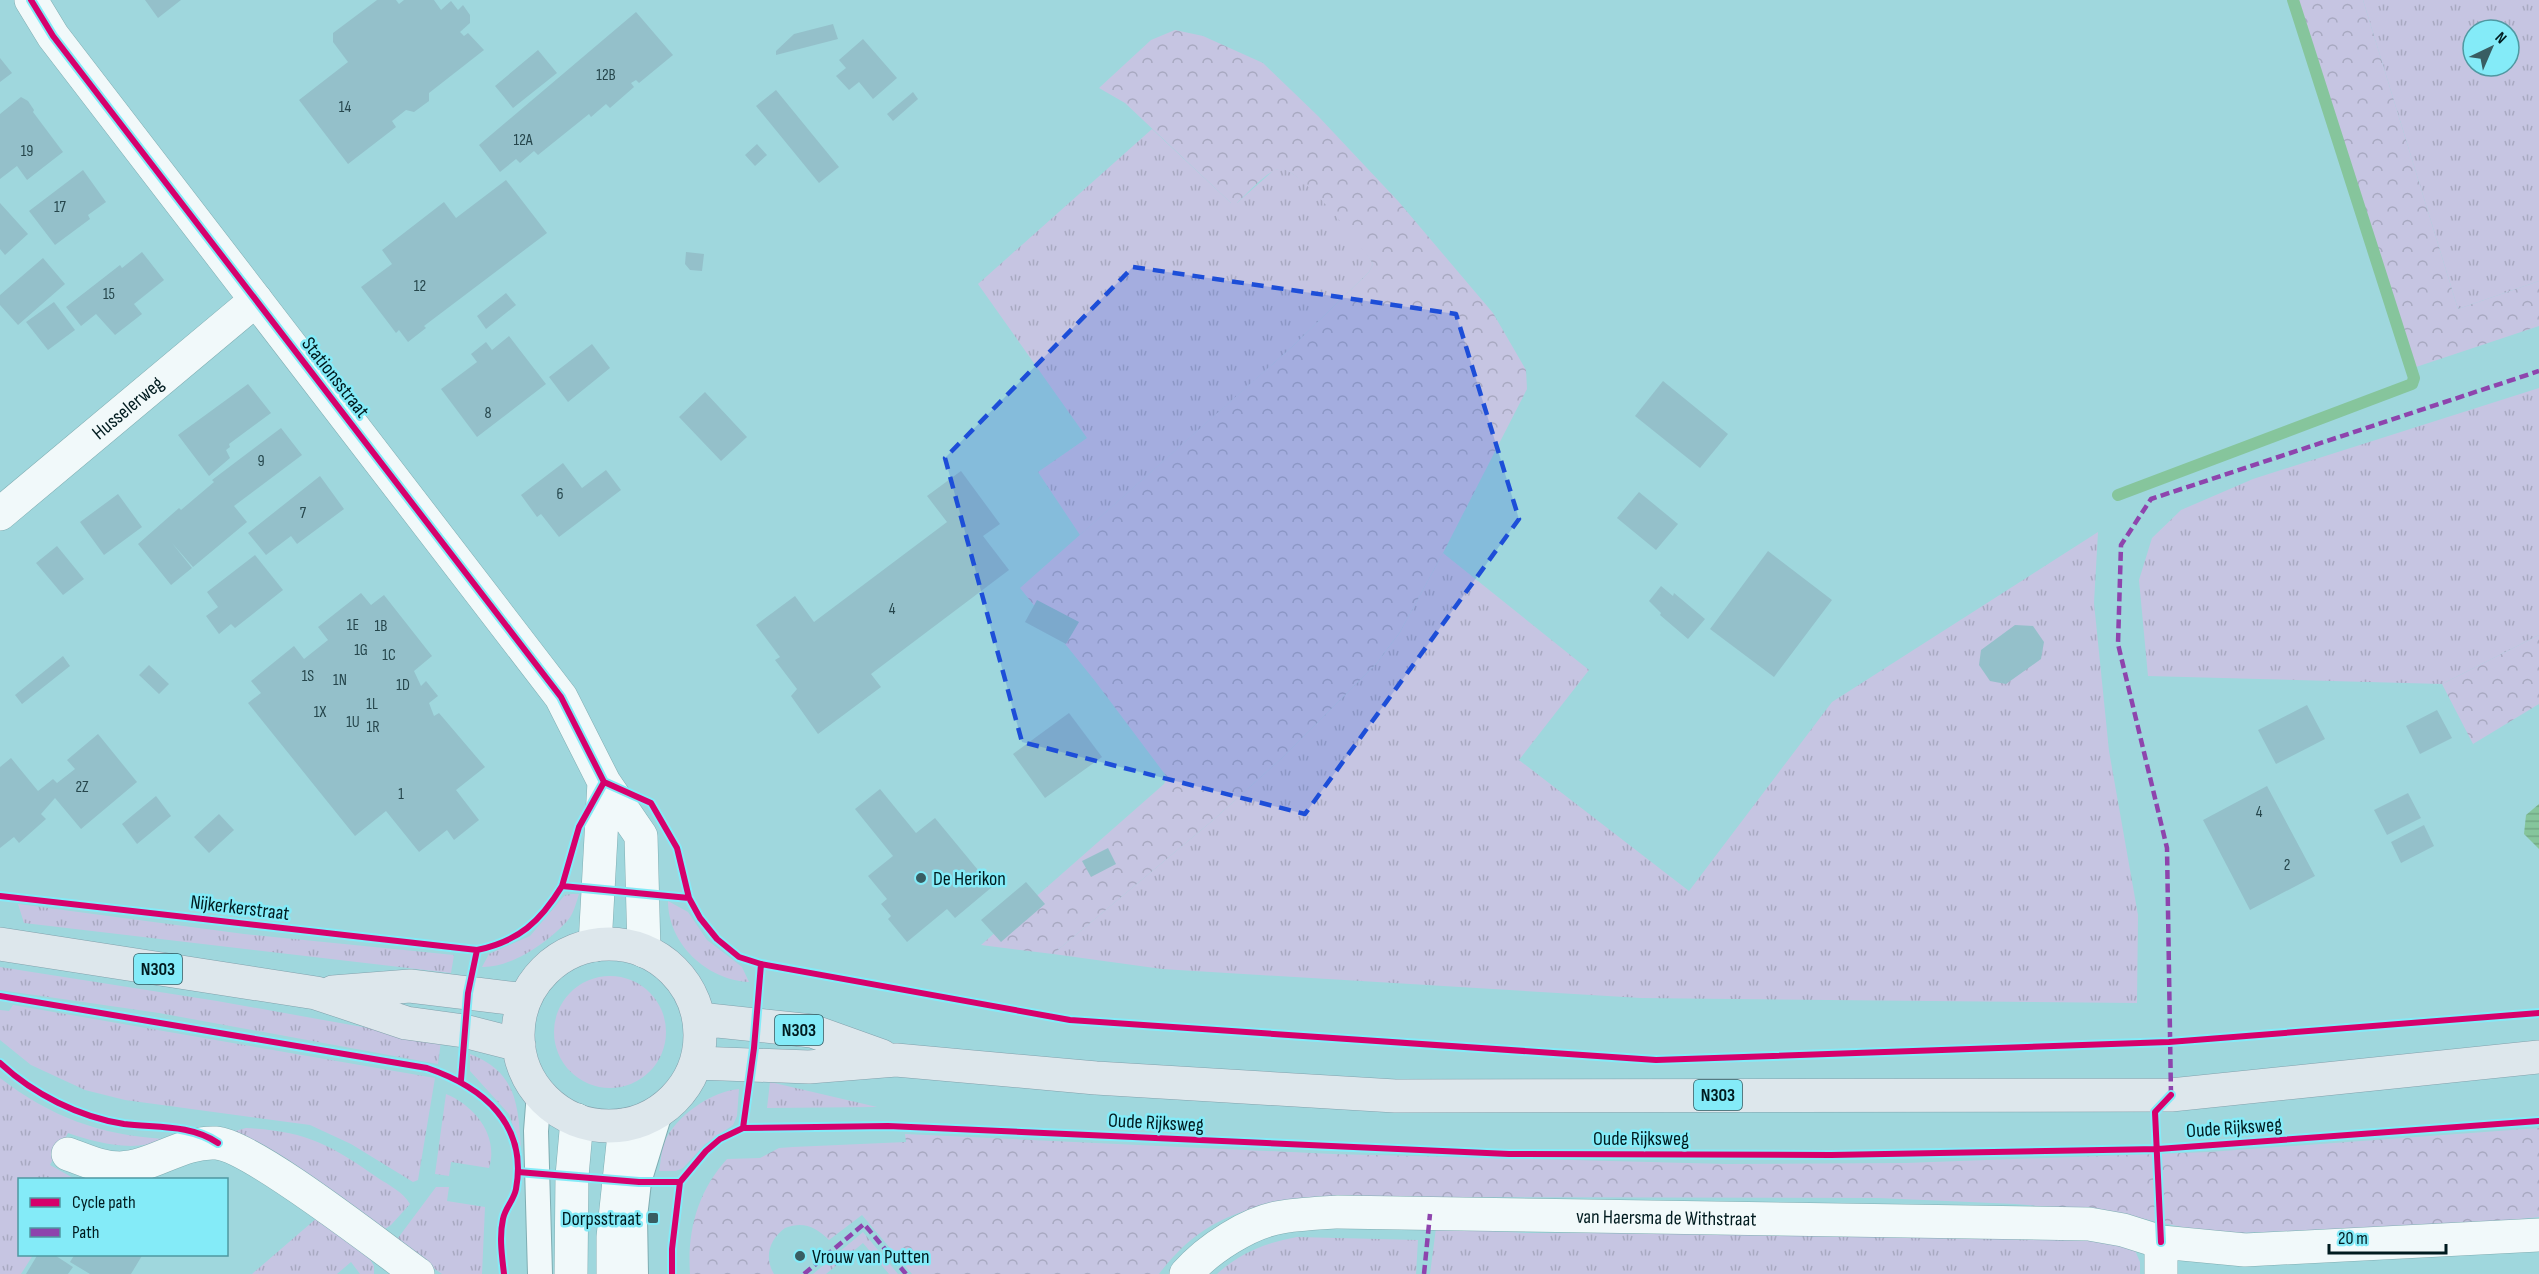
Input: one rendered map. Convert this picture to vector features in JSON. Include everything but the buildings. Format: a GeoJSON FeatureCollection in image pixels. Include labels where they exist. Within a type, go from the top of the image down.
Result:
{"type":"FeatureCollection","features":[{"type":"Feature","properties":{"kind":"main road","name":"N303"},"geometry":{"type":"LineString","coordinates":[[0,945],[316,993],[406,1023],[464,1032],[519,1045]]}},
{"type":"Feature","properties":{"kind":"main road"},"geometry":{"type":"LineString","coordinates":[[595,945],[620,945],[644,951],[663,962],[680,978],[692,997],[699,1018],[700,1041],[696,1063],[682,1090],[661,1110],[644,1120],[625,1125],[600,1126],[577,1120],[556,1109],[539,1093],[522,1062],[519,1022],[525,1000],[537,980],[553,964],[572,952],[595,945]]}},
{"type":"Feature","properties":{"kind":"main road","name":"N303"},"geometry":{"type":"LineString","coordinates":[[316,993],[410,986],[525,1000]]}},
{"type":"Feature","properties":{"kind":"main road","name":"Oude Rijksweg"},"geometry":{"type":"LineString","coordinates":[[699,1018],[812,1031],[896,1060]]}},
{"type":"Feature","properties":{"kind":"main road","name":"Oude Rijksweg"},"geometry":{"type":"LineString","coordinates":[[696,1063],[810,1067],[896,1060],[1096,1078],[1395,1096],[2171,1095],[2539,1057]]}},
{"type":"Feature","properties":{"kind":"street","name":"Stationsstraat"},"geometry":{"type":"LineString","coordinates":[[31,0],[52,36],[561,697],[604,782],[641,836],[644,951]]}},
{"type":"Feature","properties":{"kind":"street","name":"Husselerweg"},"geometry":{"type":"LineString","coordinates":[[0,514],[256,300]]}},
{"type":"Feature","properties":{"kind":"street","name":"Stationsstraat"},"geometry":{"type":"LineString","coordinates":[[595,945],[604,782]]}},
{"type":"Feature","properties":{"kind":"street"},"geometry":{"type":"LineString","coordinates":[[571,1274],[572,1176],[577,1120]]}},
{"type":"Feature","properties":{"kind":"street"},"geometry":{"type":"LineString","coordinates":[[613,1274],[613,1237],[625,1125]]}},
{"type":"Feature","properties":{"kind":"street"},"geometry":{"type":"LineString","coordinates":[[68,1154],[103,1167],[123,1168],[193,1145],[218,1143],[246,1153],[410,1272]]}},
{"type":"Feature","properties":{"kind":"street","name":"van Haersma de Withstraat"},"geometry":{"type":"LineString","coordinates":[[1186,1274],[1197,1262],[1233,1236],[1280,1217],[1338,1212],[2059,1222],[2090,1224],[2123,1230],[2161,1242],[2245,1250],[2539,1235]]}},
{"type":"Feature","properties":{"kind":"street"},"geometry":{"type":"LineString","coordinates":[[2161,1242],[2161,1274]]}},
{"type":"Feature","properties":{"kind":"lane"},"geometry":{"type":"LineString","coordinates":[[539,1093],[536,1131],[540,1274]]}},
{"type":"Feature","properties":{"kind":"lane"},"geometry":{"type":"LineString","coordinates":[[636,1274],[635,1217],[639,1182],[661,1110]]}},
{"type":"Feature","properties":{"kind":"highlighted area"},"geometry":{"type":"Polygon","coordinates":[[[1133,267],[1456,314],[1519,519],[1305,814],[1022,742],[945,458],[1133,267]]]}},
{"type":"Feature","properties":{"kind":"green space"},"geometry":{"type":"Polygon","coordinates":[[[2295,0],[2363,0],[2458,309],[2539,281],[2539,326],[2407,370],[2295,0]]]}},
{"type":"Feature","properties":{"kind":"green space"},"geometry":{"type":"Polygon","coordinates":[[[2363,0],[2539,0],[2539,281],[2458,309],[2363,0]]]}},
{"type":"Feature","properties":{"kind":"green space"},"geometry":{"type":"Polygon","coordinates":[[[1175,30],[1203,36],[1263,63],[1318,116],[1398,201],[1493,313],[1526,370],[1527,389],[1400,632],[1377,663],[1282,758],[1212,821],[1053,954],[981,945],[1164,784],[1167,777],[1095,681],[1020,588],[1293,346],[1369,272],[1373,264],[1330,209],[1290,172],[1275,170],[1237,203],[1231,203],[1125,103],[1099,88],[1151,40],[1175,30]]]}},
{"type":"Feature","properties":{"kind":"green space"},"geometry":{"type":"Polygon","coordinates":[[[1152,129],[1231,203],[1237,203],[1274,170],[1283,168],[1321,197],[1356,238],[1373,264],[1369,272],[1293,346],[1080,535],[1038,472],[1087,438],[978,284],[1152,129]]]}},
{"type":"Feature","properties":{"kind":"green space"},"geometry":{"type":"Polygon","coordinates":[[[2539,388],[2539,635],[2442,684],[2148,676],[2139,580],[2152,538],[2181,510],[2253,479],[2539,388]]]}},
{"type":"Feature","properties":{"kind":"green space"},"geometry":{"type":"Polygon","coordinates":[[[2098,532],[2094,603],[2109,751],[2138,915],[2137,1003],[1641,998],[1162,969],[1053,954],[1212,821],[1282,758],[1377,663],[1400,632],[1443,553],[1589,670],[1519,760],[1689,891],[1832,702],[2098,532]]]}},
{"type":"Feature","properties":{"kind":"green space"},"geometry":{"type":"Polygon","coordinates":[[[2539,635],[2539,704],[2473,744],[2442,684],[2539,635]]]}},
{"type":"Feature","properties":{"kind":"green space"},"geometry":{"type":"Polygon","coordinates":[[[579,894],[575,908],[568,920],[551,937],[517,958],[505,963],[482,967],[489,954],[530,936],[565,895],[579,894]]]}},
{"type":"Feature","properties":{"kind":"green space"},"geometry":{"type":"Polygon","coordinates":[[[668,901],[688,912],[707,940],[742,967],[749,982],[719,975],[693,957],[675,932],[668,901]]]}},
{"type":"Feature","properties":{"kind":"green space"},"geometry":{"type":"Polygon","coordinates":[[[18,904],[244,934],[454,955],[451,973],[24,923],[18,904]]]}},
{"type":"Feature","properties":{"kind":"green space"},"geometry":{"type":"Polygon","coordinates":[[[0,967],[217,1001],[441,1041],[438,1064],[159,1013],[0,990],[0,967]]]}},
{"type":"Feature","properties":{"kind":"green space"},"geometry":{"type":"Polygon","coordinates":[[[610,976],[631,980],[650,992],[662,1011],[666,1032],[662,1053],[650,1072],[631,1084],[610,1088],[589,1084],[570,1072],[558,1053],[554,1032],[558,1011],[570,992],[589,980],[610,976]]]}},
{"type":"Feature","properties":{"kind":"green space"},"geometry":{"type":"Polygon","coordinates":[[[13,1005],[435,1078],[418,1180],[413,1182],[351,1144],[310,1125],[125,1100],[85,1090],[31,1065],[0,1040],[0,1010],[9,1011],[13,1005]]]}},
{"type":"Feature","properties":{"kind":"green space"},"geometry":{"type":"Polygon","coordinates":[[[470,1054],[497,1070],[512,1091],[516,1103],[521,1148],[509,1114],[470,1071],[470,1054]]]}},
{"type":"Feature","properties":{"kind":"green space"},"geometry":{"type":"Polygon","coordinates":[[[0,1078],[38,1103],[77,1122],[119,1133],[164,1139],[129,1146],[103,1143],[68,1133],[50,1165],[73,1178],[18,1178],[18,1256],[32,1256],[21,1274],[0,1274],[0,1078]]]}},
{"type":"Feature","properties":{"kind":"green space"},"geometry":{"type":"Polygon","coordinates":[[[770,1082],[877,1107],[767,1108],[770,1082]]]}},
{"type":"Feature","properties":{"kind":"green space"},"geometry":{"type":"Polygon","coordinates":[[[739,1089],[737,1116],[733,1125],[705,1144],[683,1168],[676,1171],[659,1171],[664,1143],[677,1123],[706,1100],[717,1094],[739,1089]]]}},
{"type":"Feature","properties":{"kind":"green space"},"geometry":{"type":"Polygon","coordinates":[[[446,1094],[466,1106],[482,1124],[491,1145],[489,1168],[451,1162],[449,1176],[435,1174],[446,1094]]]}},
{"type":"Feature","properties":{"kind":"green space"},"geometry":{"type":"Polygon","coordinates":[[[246,1128],[285,1132],[316,1141],[345,1156],[396,1189],[410,1204],[391,1225],[382,1231],[235,1131],[246,1128]]]}},
{"type":"Feature","properties":{"kind":"green space"},"geometry":{"type":"Polygon","coordinates":[[[2539,1128],[2539,1217],[2484,1223],[2239,1233],[2191,1229],[2112,1212],[2015,1204],[1878,1198],[1345,1197],[1265,1205],[1219,1221],[1178,1252],[1159,1274],[912,1274],[862,1215],[829,1240],[809,1226],[798,1225],[785,1228],[775,1238],[770,1249],[769,1261],[774,1274],[690,1274],[690,1242],[696,1212],[709,1184],[727,1159],[760,1158],[779,1148],[906,1142],[905,1134],[1333,1154],[1726,1164],[1906,1163],[2209,1152],[2539,1128]]]}},
{"type":"Feature","properties":{"kind":"green space"},"geometry":{"type":"Polygon","coordinates":[[[436,1187],[449,1187],[447,1201],[485,1207],[482,1274],[442,1274],[395,1242],[436,1187]]]}},
{"type":"Feature","properties":{"kind":"green space"},"geometry":{"type":"Polygon","coordinates":[[[318,1217],[370,1259],[374,1266],[374,1274],[360,1274],[351,1262],[337,1274],[252,1274],[318,1217]]]}},
{"type":"Feature","properties":{"kind":"green space"},"geometry":{"type":"Polygon","coordinates":[[[1436,1228],[1525,1233],[2097,1234],[2134,1248],[2140,1262],[2140,1274],[1430,1274],[1436,1228]]]}},
{"type":"Feature","properties":{"kind":"green space"},"geometry":{"type":"Polygon","coordinates":[[[863,1232],[898,1274],[889,1274],[863,1243],[826,1274],[813,1274],[863,1232]]]}},
{"type":"Feature","properties":{"kind":"green space"},"geometry":{"type":"Polygon","coordinates":[[[1297,1237],[1418,1240],[1416,1274],[1217,1274],[1235,1260],[1254,1250],[1274,1242],[1297,1237]]]}},
{"type":"Feature","properties":{"kind":"shaded area"},"geometry":{"type":"Polygon","coordinates":[[[2539,804],[2539,849],[2524,834],[2526,815],[2539,804]]]}},
{"type":"Feature","properties":{"kind":"waterway"},"geometry":{"type":"LineString","coordinates":[[2118,495],[2412,384],[2414,378],[2293,0]]}},
{"type":"Feature","properties":{"kind":"marked path"},"geometry":{"type":"LineString","coordinates":[[2171,1095],[2167,848],[2118,644],[2121,545],[2151,499],[2539,371]]}},
{"type":"Feature","properties":{"kind":"marked path"},"geometry":{"type":"LineString","coordinates":[[1424,1274],[1430,1214]]}},
{"type":"Feature","properties":{"kind":"marked path"},"geometry":{"type":"LineString","coordinates":[[804,1274],[864,1224],[906,1274]]}},
{"type":"Feature","properties":{"kind":"cycle path"},"geometry":{"type":"LineString","coordinates":[[31,0],[53,36],[561,697],[604,782],[651,803],[677,848],[689,898],[700,918],[717,939],[739,957],[761,964],[754,1048],[743,1128]]}},
{"type":"Feature","properties":{"kind":"cycle path"},"geometry":{"type":"LineString","coordinates":[[562,886],[579,827],[604,782]]}},
{"type":"Feature","properties":{"kind":"cycle path","name":"Nijkerkerstraat"},"geometry":{"type":"LineString","coordinates":[[0,896],[477,950],[505,941],[527,928],[537,920],[562,886],[689,898]]}},
{"type":"Feature","properties":{"kind":"cycle path"},"geometry":{"type":"LineString","coordinates":[[461,1080],[468,993],[477,950]]}},
{"type":"Feature","properties":{"kind":"cycle path"},"geometry":{"type":"LineString","coordinates":[[761,964],[1070,1020],[1656,1060],[2169,1042],[2539,1013]]}},
{"type":"Feature","properties":{"kind":"cycle path"},"geometry":{"type":"LineString","coordinates":[[0,996],[427,1068],[466,1086],[483,1097],[497,1111],[508,1127],[515,1145],[518,1166],[516,1189],[504,1215],[501,1233],[504,1274]]}},
{"type":"Feature","properties":{"kind":"cycle path"},"geometry":{"type":"LineString","coordinates":[[0,1063],[42,1094],[90,1116],[124,1124],[184,1130],[218,1143]]}},
{"type":"Feature","properties":{"kind":"cycle path"},"geometry":{"type":"LineString","coordinates":[[2161,1242],[2155,1112],[2171,1095]]}},
{"type":"Feature","properties":{"kind":"cycle path"},"geometry":{"type":"LineString","coordinates":[[672,1274],[672,1249],[680,1182],[706,1151],[720,1139],[743,1128],[888,1126],[1509,1154],[1831,1155],[2158,1149],[2539,1121]]}},
{"type":"Feature","properties":{"kind":"cycle path"},"geometry":{"type":"LineString","coordinates":[[518,1172],[639,1182],[680,1182]]}},
{"type":"Feature","properties":{"kind":"place","name":"De Herikon"},"geometry":{"type":"Point","coordinates":[921,878]}},
{"type":"Feature","properties":{"kind":"place","name":"Dorpsstraat"},"geometry":{"type":"Point","coordinates":[653,1218]}},
{"type":"Feature","properties":{"kind":"place","name":"Vrouw van Putten"},"geometry":{"type":"Point","coordinates":[800,1256]}}]}
